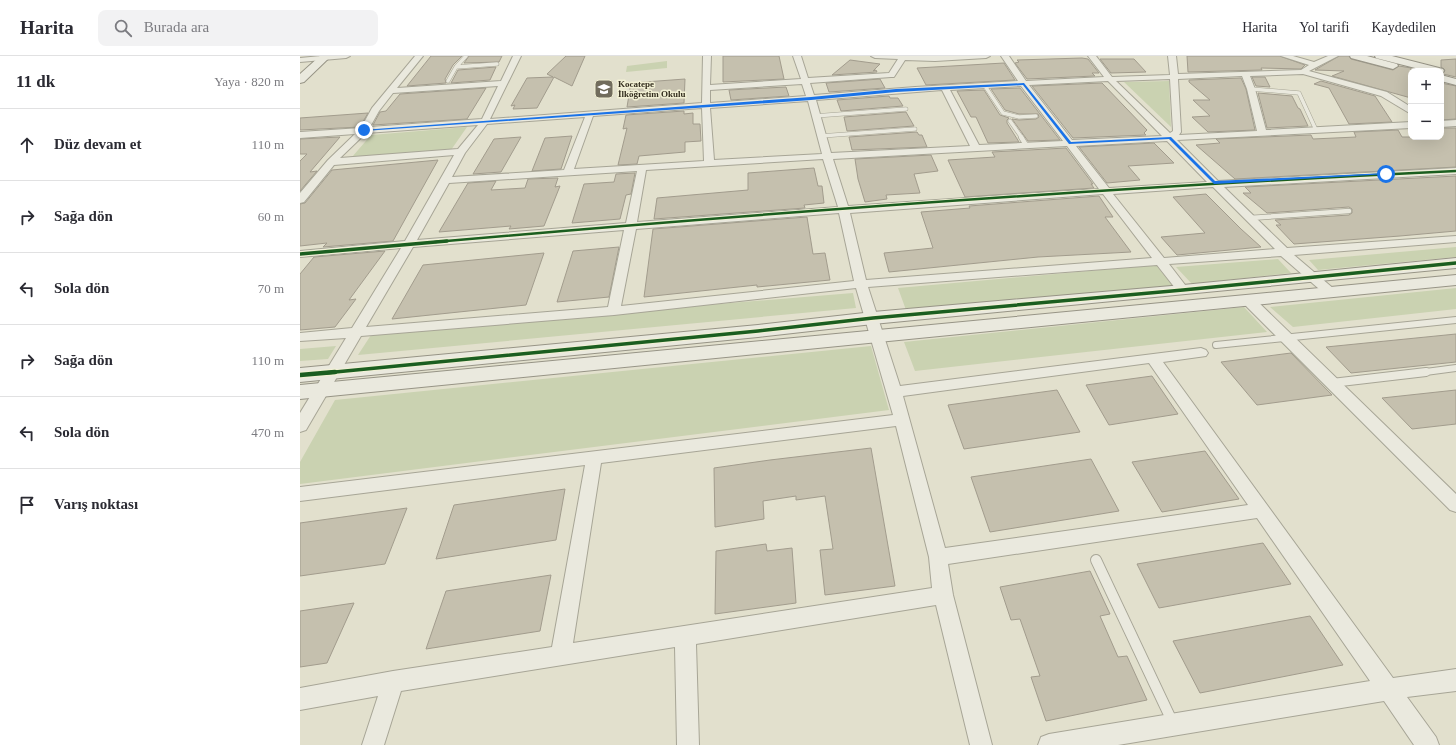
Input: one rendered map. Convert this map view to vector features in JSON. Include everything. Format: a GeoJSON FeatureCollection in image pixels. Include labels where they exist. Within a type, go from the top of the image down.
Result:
{"type":"FeatureCollection","features":[{"type":"Feature","properties":{"kind":"street"},"geometry":{"type":"LineString","coordinates":[[304,60],[346,56]]}},
{"type":"Feature","properties":{"kind":"street"},"geometry":{"type":"LineString","coordinates":[[300,200],[332,162],[364,130],[375,110],[420,56]]}},
{"type":"Feature","properties":{"kind":"street"},"geometry":{"type":"LineString","coordinates":[[300,426],[447,180],[461,152],[485,121],[517,56]]}},
{"type":"Feature","properties":{"kind":"street"},"geometry":{"type":"LineString","coordinates":[[707,56],[706,106],[708,163]]}},
{"type":"Feature","properties":{"kind":"street"},"geometry":{"type":"LineString","coordinates":[[797,56],[811,98],[826,156],[844,210],[861,284],[876,327],[902,420],[938,557],[943,595],[981,745]]}},
{"type":"Feature","properties":{"kind":"street"},"geometry":{"type":"LineString","coordinates":[[875,56],[934,59],[986,56]]}},
{"type":"Feature","properties":{"kind":"street"},"geometry":{"type":"LineString","coordinates":[[1006,56],[1024,84],[1183,290]]}},
{"type":"Feature","properties":{"kind":"street"},"geometry":{"type":"LineString","coordinates":[[1092,56],[1110,79],[1214,183],[1284,252],[1315,277],[1330,292]]}},
{"type":"Feature","properties":{"kind":"street"},"geometry":{"type":"LineString","coordinates":[[1170,138],[1177,132],[1172,56]]}},
{"type":"Feature","properties":{"kind":"street"},"geometry":{"type":"LineString","coordinates":[[1285,56],[1315,64]]}},
{"type":"Feature","properties":{"kind":"street"},"geometry":{"type":"LineString","coordinates":[[1303,72],[1315,64],[1334,56]]}},
{"type":"Feature","properties":{"kind":"street"},"geometry":{"type":"LineString","coordinates":[[1355,56],[1408,69]]}},
{"type":"Feature","properties":{"kind":"street"},"geometry":{"type":"LineString","coordinates":[[1380,56],[1428,68]]}},
{"type":"Feature","properties":{"kind":"street"},"geometry":{"type":"LineString","coordinates":[[300,80],[325,57]]}},
{"type":"Feature","properties":{"kind":"street"},"geometry":{"type":"LineString","coordinates":[[891,75],[902,58]]}},
{"type":"Feature","properties":{"kind":"street"},"geometry":{"type":"LineString","coordinates":[[300,135],[706,106],[896,90],[1174,76],[1303,72],[1384,94],[1408,109]]}},
{"type":"Feature","properties":{"kind":"street"},"geometry":{"type":"LineString","coordinates":[[1444,72],[1456,75]]}},
{"type":"Feature","properties":{"kind":"street"},"geometry":{"type":"LineString","coordinates":[[1245,74],[1251,89],[1262,133]]}},
{"type":"Feature","properties":{"kind":"street"},"geometry":{"type":"LineString","coordinates":[[706,88],[891,75]]}},
{"type":"Feature","properties":{"kind":"street"},"geometry":{"type":"LineString","coordinates":[[891,75],[896,90]]}},
{"type":"Feature","properties":{"kind":"street"},"geometry":{"type":"LineString","coordinates":[[1444,79],[1456,82]]}},
{"type":"Feature","properties":{"kind":"street"},"geometry":{"type":"LineString","coordinates":[[390,91],[504,83]]}},
{"type":"Feature","properties":{"kind":"street"},"geometry":{"type":"LineString","coordinates":[[945,88],[976,148]]}},
{"type":"Feature","properties":{"kind":"street"},"geometry":{"type":"LineString","coordinates":[[568,172],[590,114]]}},
{"type":"Feature","properties":{"kind":"street"},"geometry":{"type":"LineString","coordinates":[[1444,124],[1456,123]]}},
{"type":"Feature","properties":{"kind":"street"},"geometry":{"type":"LineString","coordinates":[[447,180],[826,156],[1408,125]]}},
{"type":"Feature","properties":{"kind":"street"},"geometry":{"type":"LineString","coordinates":[[332,162],[461,152]]}},
{"type":"Feature","properties":{"kind":"street"},"geometry":{"type":"LineString","coordinates":[[614,311],[642,168]]}},
{"type":"Feature","properties":{"kind":"street"},"geometry":{"type":"LineString","coordinates":[[300,254],[632,225],[1105,190],[1456,171]]}},
{"type":"Feature","properties":{"kind":"street"},"geometry":{"type":"LineString","coordinates":[[300,337],[614,311],[861,284],[1456,239]]}},
{"type":"Feature","properties":{"kind":"street"},"geometry":{"type":"LineString","coordinates":[[300,392],[667,358],[876,327],[1183,290],[1456,263]]}},
{"type":"Feature","properties":{"kind":"street"},"geometry":{"type":"LineString","coordinates":[[300,375],[758,331],[876,327],[1249,301],[1456,280]]}},
{"type":"Feature","properties":{"kind":"street"},"geometry":{"type":"LineString","coordinates":[[1249,301],[1456,505]]}},
{"type":"Feature","properties":{"kind":"street"},"geometry":{"type":"LineString","coordinates":[[894,392],[1152,358],[1201,353]]}},
{"type":"Feature","properties":{"kind":"street"},"geometry":{"type":"LineString","coordinates":[[1152,358],[1262,510],[1428,745]]}},
{"type":"Feature","properties":{"kind":"street"},"geometry":{"type":"LineString","coordinates":[[300,494],[902,420]]}},
{"type":"Feature","properties":{"kind":"street"},"geometry":{"type":"LineString","coordinates":[[561,655],[594,458]]}},
{"type":"Feature","properties":{"kind":"street"},"geometry":{"type":"LineString","coordinates":[[938,557],[1262,510]]}},
{"type":"Feature","properties":{"kind":"street"},"geometry":{"type":"LineString","coordinates":[[300,700],[393,682],[943,595]]}},
{"type":"Feature","properties":{"kind":"street"},"geometry":{"type":"LineString","coordinates":[[685,635],[688,745]]}},
{"type":"Feature","properties":{"kind":"street"},"geometry":{"type":"LineString","coordinates":[[1049,745],[1389,689],[1456,680]]}},
{"type":"Feature","properties":{"kind":"street"},"geometry":{"type":"LineString","coordinates":[[373,745],[393,682]]}},
{"type":"Feature","properties":{"kind":"lane"},"geometry":{"type":"LineString","coordinates":[[448,81],[456,67],[466,56]]}},
{"type":"Feature","properties":{"kind":"lane"},"geometry":{"type":"LineString","coordinates":[[456,67],[496,64]]}},
{"type":"Feature","properties":{"kind":"lane"},"geometry":{"type":"LineString","coordinates":[[985,86],[1003,113],[1019,117],[1036,116]]}},
{"type":"Feature","properties":{"kind":"lane"},"geometry":{"type":"LineString","coordinates":[[1251,89],[1299,93],[1316,130]]}},
{"type":"Feature","properties":{"kind":"lane"},"geometry":{"type":"LineString","coordinates":[[815,116],[906,109]]}},
{"type":"Feature","properties":{"kind":"lane"},"geometry":{"type":"LineString","coordinates":[[1010,121],[1026,145]]}},
{"type":"Feature","properties":{"kind":"lane"},"geometry":{"type":"LineString","coordinates":[[821,136],[915,129]]}},
{"type":"Feature","properties":{"kind":"lane"},"geometry":{"type":"LineString","coordinates":[[1250,218],[1349,211]]}},
{"type":"Feature","properties":{"kind":"lane"},"geometry":{"type":"LineString","coordinates":[[1216,345],[1456,320]]}},
{"type":"Feature","properties":{"kind":"lane"},"geometry":{"type":"LineString","coordinates":[[1332,383],[1456,368]]}},
{"type":"Feature","properties":{"kind":"lane"},"geometry":{"type":"LineString","coordinates":[[1096,560],[1173,725]]}},
{"type":"Feature","properties":{"kind":"green space"},"geometry":{"type":"Polygon","coordinates":[[[667,61],[667,68],[626,72],[627,66],[667,61]]]}},
{"type":"Feature","properties":{"kind":"green space"},"geometry":{"type":"Polygon","coordinates":[[[1169,81],[1171,127],[1124,82],[1169,81]]]}},
{"type":"Feature","properties":{"kind":"green space"},"geometry":{"type":"Polygon","coordinates":[[[467,127],[451,150],[352,157],[371,135],[467,127]]]}},
{"type":"Feature","properties":{"kind":"green space"},"geometry":{"type":"Polygon","coordinates":[[[1456,247],[1456,257],[1318,270],[1309,260],[1456,247]]]}},
{"type":"Feature","properties":{"kind":"green space"},"geometry":{"type":"Polygon","coordinates":[[[1278,259],[1291,273],[1192,284],[1176,267],[1278,259]]]}},
{"type":"Feature","properties":{"kind":"green space"},"geometry":{"type":"Polygon","coordinates":[[[1156,265],[1173,286],[906,310],[898,288],[1156,265]]]}},
{"type":"Feature","properties":{"kind":"green space"},"geometry":{"type":"Polygon","coordinates":[[[1456,288],[1456,309],[1293,327],[1270,307],[1456,288]]]}},
{"type":"Feature","properties":{"kind":"green space"},"geometry":{"type":"Polygon","coordinates":[[[853,293],[856,308],[358,355],[371,335],[631,311],[853,293]]]}},
{"type":"Feature","properties":{"kind":"green space"},"geometry":{"type":"Polygon","coordinates":[[[1244,307],[1267,332],[915,371],[904,342],[1244,307]]]}},
{"type":"Feature","properties":{"kind":"green space"},"geometry":{"type":"Polygon","coordinates":[[[336,346],[328,359],[300,361],[300,349],[336,346]]]}},
{"type":"Feature","properties":{"kind":"green space"},"geometry":{"type":"Polygon","coordinates":[[[871,346],[889,410],[300,484],[300,462],[335,400],[871,346]]]}},
{"type":"Feature","properties":{"kind":"building"},"geometry":{"type":"Polygon","coordinates":[[[431,56],[462,56],[453,65],[445,79],[446,83],[407,86],[431,56]]]}},
{"type":"Feature","properties":{"kind":"building"},"geometry":{"type":"Polygon","coordinates":[[[469,56],[502,56],[499,62],[464,63],[469,56]]]}},
{"type":"Feature","properties":{"kind":"building"},"geometry":{"type":"Polygon","coordinates":[[[566,56],[585,56],[572,86],[554,77],[537,108],[513,109],[515,105],[511,106],[527,78],[553,77],[547,74],[566,56]]]}},
{"type":"Feature","properties":{"kind":"building"},"geometry":{"type":"Polygon","coordinates":[[[723,56],[779,56],[784,79],[723,82],[723,56]]]}},
{"type":"Feature","properties":{"kind":"building"},"geometry":{"type":"Polygon","coordinates":[[[1187,56],[1280,56],[1305,65],[1301,69],[1261,68],[1262,70],[1188,72],[1187,56]]]}},
{"type":"Feature","properties":{"kind":"building"},"geometry":{"type":"Polygon","coordinates":[[[1339,56],[1349,56],[1351,59],[1393,70],[1399,66],[1411,68],[1408,68],[1408,97],[1332,76],[1344,71],[1315,70],[1339,56]]]}},
{"type":"Feature","properties":{"kind":"building"},"geometry":{"type":"Polygon","coordinates":[[[1088,59],[1099,73],[1092,73],[1095,76],[1027,79],[1015,63],[1019,62],[1017,60],[1088,59]]]}},
{"type":"Feature","properties":{"kind":"building"},"geometry":{"type":"Polygon","coordinates":[[[1100,59],[1134,59],[1146,72],[1111,73],[1100,59]]]}},
{"type":"Feature","properties":{"kind":"building"},"geometry":{"type":"Polygon","coordinates":[[[1456,59],[1456,77],[1444,74],[1445,70],[1441,67],[1441,60],[1456,59]]]}},
{"type":"Feature","properties":{"kind":"building"},"geometry":{"type":"Polygon","coordinates":[[[850,60],[880,64],[873,71],[876,70],[877,72],[832,75],[850,60]]]}},
{"type":"Feature","properties":{"kind":"building"},"geometry":{"type":"Polygon","coordinates":[[[1004,63],[1015,80],[926,85],[917,68],[1004,63]]]}},
{"type":"Feature","properties":{"kind":"building"},"geometry":{"type":"Polygon","coordinates":[[[496,67],[490,80],[451,83],[458,70],[496,67]]]}},
{"type":"Feature","properties":{"kind":"building"},"geometry":{"type":"Polygon","coordinates":[[[1252,77],[1265,77],[1270,87],[1256,86],[1252,77]]]}},
{"type":"Feature","properties":{"kind":"building"},"geometry":{"type":"Polygon","coordinates":[[[1241,78],[1246,89],[1255,130],[1208,132],[1192,117],[1210,116],[1193,100],[1210,100],[1189,82],[1189,80],[1241,78]]]}},
{"type":"Feature","properties":{"kind":"building"},"geometry":{"type":"Polygon","coordinates":[[[685,79],[684,103],[627,107],[631,83],[685,79]]]}},
{"type":"Feature","properties":{"kind":"building"},"geometry":{"type":"Polygon","coordinates":[[[880,79],[885,88],[829,92],[826,83],[880,79]]]}},
{"type":"Feature","properties":{"kind":"building"},"geometry":{"type":"Polygon","coordinates":[[[1321,81],[1375,96],[1392,122],[1349,124],[1329,88],[1314,84],[1321,81]]]}},
{"type":"Feature","properties":{"kind":"building"},"geometry":{"type":"Polygon","coordinates":[[[1102,83],[1147,130],[1144,133],[1146,135],[1073,138],[1032,86],[1102,83]]]}},
{"type":"Feature","properties":{"kind":"building"},"geometry":{"type":"Polygon","coordinates":[[[1444,84],[1456,86],[1456,119],[1444,120],[1444,84]]]}},
{"type":"Feature","properties":{"kind":"building"},"geometry":{"type":"Polygon","coordinates":[[[786,87],[789,96],[731,100],[729,90],[786,87]]]}},
{"type":"Feature","properties":{"kind":"building"},"geometry":{"type":"Polygon","coordinates":[[[486,88],[467,119],[373,125],[380,112],[386,111],[400,94],[486,88]]]}},
{"type":"Feature","properties":{"kind":"building"},"geometry":{"type":"Polygon","coordinates":[[[1020,88],[1060,140],[1028,141],[1012,119],[1036,119],[1039,117],[1038,114],[1019,114],[1005,110],[991,89],[1020,88]]]}},
{"type":"Feature","properties":{"kind":"building"},"geometry":{"type":"Polygon","coordinates":[[[984,90],[1000,115],[1009,118],[1007,123],[1019,142],[988,143],[976,117],[971,117],[957,91],[984,90]]]}},
{"type":"Feature","properties":{"kind":"building"},"geometry":{"type":"Polygon","coordinates":[[[1258,93],[1292,96],[1308,126],[1267,128],[1258,93]]]}},
{"type":"Feature","properties":{"kind":"building"},"geometry":{"type":"Polygon","coordinates":[[[889,96],[890,98],[898,98],[903,106],[841,111],[837,100],[889,96]]]}},
{"type":"Feature","properties":{"kind":"building"},"geometry":{"type":"Polygon","coordinates":[[[684,111],[684,114],[693,113],[693,124],[700,124],[701,141],[685,142],[685,152],[639,156],[637,164],[618,165],[627,128],[623,129],[626,115],[684,111]]]}},
{"type":"Feature","properties":{"kind":"building"},"geometry":{"type":"Polygon","coordinates":[[[906,112],[914,126],[847,131],[844,117],[906,112]]]}},
{"type":"Feature","properties":{"kind":"building"},"geometry":{"type":"Polygon","coordinates":[[[368,113],[360,127],[300,130],[300,118],[368,113]]]}},
{"type":"Feature","properties":{"kind":"building"},"geometry":{"type":"Polygon","coordinates":[[[1444,128],[1456,128],[1456,167],[1235,179],[1196,145],[1220,143],[1216,139],[1311,135],[1313,139],[1356,137],[1354,132],[1398,130],[1402,137],[1408,137],[1408,140],[1444,140],[1444,128]]]}},
{"type":"Feature","properties":{"kind":"building"},"geometry":{"type":"Polygon","coordinates":[[[917,132],[919,135],[922,135],[927,147],[852,150],[849,137],[917,132]]]}},
{"type":"Feature","properties":{"kind":"building"},"geometry":{"type":"Polygon","coordinates":[[[572,136],[561,169],[532,171],[545,138],[572,136]]]}},
{"type":"Feature","properties":{"kind":"building"},"geometry":{"type":"Polygon","coordinates":[[[340,137],[310,172],[317,171],[300,191],[300,161],[307,154],[300,154],[300,139],[340,137]]]}},
{"type":"Feature","properties":{"kind":"building"},"geometry":{"type":"Polygon","coordinates":[[[521,137],[501,172],[473,174],[494,139],[521,137]]]}},
{"type":"Feature","properties":{"kind":"building"},"geometry":{"type":"Polygon","coordinates":[[[1154,143],[1174,163],[1128,166],[1140,180],[1107,183],[1079,147],[1154,143]]]}},
{"type":"Feature","properties":{"kind":"building"},"geometry":{"type":"Polygon","coordinates":[[[1066,148],[1093,184],[1091,184],[1094,188],[965,197],[948,160],[995,157],[992,152],[1066,148]]]}},
{"type":"Feature","properties":{"kind":"building"},"geometry":{"type":"Polygon","coordinates":[[[931,155],[938,171],[914,174],[920,193],[886,195],[887,199],[865,202],[858,179],[855,159],[931,155]]]}},
{"type":"Feature","properties":{"kind":"building"},"geometry":{"type":"Polygon","coordinates":[[[438,160],[393,241],[323,247],[327,243],[300,246],[300,204],[305,203],[332,170],[438,160]]]}},
{"type":"Feature","properties":{"kind":"building"},"geometry":{"type":"Polygon","coordinates":[[[814,168],[818,186],[822,186],[824,203],[804,205],[805,208],[654,219],[657,198],[748,190],[748,173],[814,168]]]}},
{"type":"Feature","properties":{"kind":"building"},"geometry":{"type":"Polygon","coordinates":[[[635,173],[631,194],[626,195],[620,219],[572,223],[584,184],[614,182],[616,174],[635,173]]]}},
{"type":"Feature","properties":{"kind":"building"},"geometry":{"type":"Polygon","coordinates":[[[1456,176],[1456,231],[1400,236],[1294,244],[1276,225],[1281,225],[1275,220],[1349,215],[1352,213],[1352,209],[1349,207],[1267,213],[1243,193],[1251,193],[1245,187],[1456,176]]]}},
{"type":"Feature","properties":{"kind":"building"},"geometry":{"type":"Polygon","coordinates":[[[558,178],[555,187],[560,186],[544,226],[509,229],[511,226],[439,232],[468,183],[496,181],[491,190],[525,188],[528,179],[558,178]]]}},
{"type":"Feature","properties":{"kind":"building"},"geometry":{"type":"Polygon","coordinates":[[[1206,194],[1261,247],[1177,255],[1161,237],[1205,233],[1173,197],[1206,194]]]}},
{"type":"Feature","properties":{"kind":"building"},"geometry":{"type":"Polygon","coordinates":[[[1099,196],[1113,217],[1105,217],[1131,252],[1038,257],[889,272],[884,253],[933,248],[921,212],[970,208],[969,206],[1099,196]]]}},
{"type":"Feature","properties":{"kind":"building"},"geometry":{"type":"Polygon","coordinates":[[[807,217],[813,254],[825,253],[830,280],[757,287],[757,285],[644,297],[653,229],[807,217]]]}},
{"type":"Feature","properties":{"kind":"building"},"geometry":{"type":"Polygon","coordinates":[[[619,247],[609,297],[557,302],[573,251],[619,247]]]}},
{"type":"Feature","properties":{"kind":"building"},"geometry":{"type":"Polygon","coordinates":[[[385,251],[349,300],[356,299],[335,327],[300,330],[300,274],[314,257],[385,251]]]}},
{"type":"Feature","properties":{"kind":"building"},"geometry":{"type":"Polygon","coordinates":[[[544,253],[526,305],[392,319],[423,265],[544,253]]]}},
{"type":"Feature","properties":{"kind":"building"},"geometry":{"type":"Polygon","coordinates":[[[1456,334],[1456,362],[1351,373],[1326,347],[1456,334]]]}},
{"type":"Feature","properties":{"kind":"building"},"geometry":{"type":"Polygon","coordinates":[[[1291,353],[1332,395],[1257,405],[1221,362],[1291,353]]]}},
{"type":"Feature","properties":{"kind":"building"},"geometry":{"type":"Polygon","coordinates":[[[1152,376],[1178,414],[1109,425],[1086,385],[1152,376]]]}},
{"type":"Feature","properties":{"kind":"building"},"geometry":{"type":"Polygon","coordinates":[[[1057,390],[1080,432],[964,449],[948,405],[1057,390]]]}},
{"type":"Feature","properties":{"kind":"building"},"geometry":{"type":"Polygon","coordinates":[[[1456,390],[1456,424],[1412,429],[1382,398],[1456,390]]]}},
{"type":"Feature","properties":{"kind":"building"},"geometry":{"type":"Polygon","coordinates":[[[871,448],[895,586],[825,595],[820,550],[833,549],[825,496],[796,500],[796,496],[763,501],[764,519],[715,527],[714,468],[871,448]]]}},
{"type":"Feature","properties":{"kind":"building"},"geometry":{"type":"Polygon","coordinates":[[[1205,451],[1239,499],[1162,512],[1132,462],[1205,451]]]}},
{"type":"Feature","properties":{"kind":"building"},"geometry":{"type":"Polygon","coordinates":[[[1091,459],[1119,511],[990,532],[971,477],[1091,459]]]}},
{"type":"Feature","properties":{"kind":"building"},"geometry":{"type":"Polygon","coordinates":[[[565,489],[556,540],[436,559],[454,505],[565,489]]]}},
{"type":"Feature","properties":{"kind":"building"},"geometry":{"type":"Polygon","coordinates":[[[407,508],[385,564],[300,576],[300,523],[407,508]]]}},
{"type":"Feature","properties":{"kind":"building"},"geometry":{"type":"Polygon","coordinates":[[[1263,543],[1291,584],[1159,608],[1137,564],[1263,543]]]}},
{"type":"Feature","properties":{"kind":"building"},"geometry":{"type":"Polygon","coordinates":[[[766,544],[767,551],[792,548],[796,603],[715,614],[716,551],[766,544]]]}},
{"type":"Feature","properties":{"kind":"building"},"geometry":{"type":"Polygon","coordinates":[[[1090,571],[1110,614],[1100,616],[1118,657],[1127,656],[1147,700],[1046,721],[1031,677],[1040,676],[1020,619],[1011,620],[1000,587],[1090,571]]]}},
{"type":"Feature","properties":{"kind":"building"},"geometry":{"type":"Polygon","coordinates":[[[551,575],[540,631],[426,649],[446,591],[551,575]]]}},
{"type":"Feature","properties":{"kind":"building"},"geometry":{"type":"Polygon","coordinates":[[[354,603],[327,663],[300,667],[300,611],[354,603]]]}},
{"type":"Feature","properties":{"kind":"building"},"geometry":{"type":"Polygon","coordinates":[[[1310,616],[1343,665],[1200,693],[1173,641],[1310,616]]]}},
{"type":"Feature","properties":{"kind":"cycle path"},"geometry":{"type":"LineString","coordinates":[[300,254],[648,224],[1007,198],[1231,183],[1456,171]]}},
{"type":"Feature","properties":{"kind":"cycle path"},"geometry":{"type":"LineString","coordinates":[[300,375],[758,331],[873,318],[1183,290],[1456,263]]}},
{"type":"Feature","properties":{"kind":"place","name":"Kocatepe İlköğretim Okulu"},"geometry":{"type":"Point","coordinates":[604,89]}},
{"type":"Feature","properties":{"kind":"route"},"geometry":{"type":"LineString","coordinates":[[364,130],[811,98],[896,90],[1024,84],[1070,143],[1170,138],[1214,183],[1386,174]]}}]}
